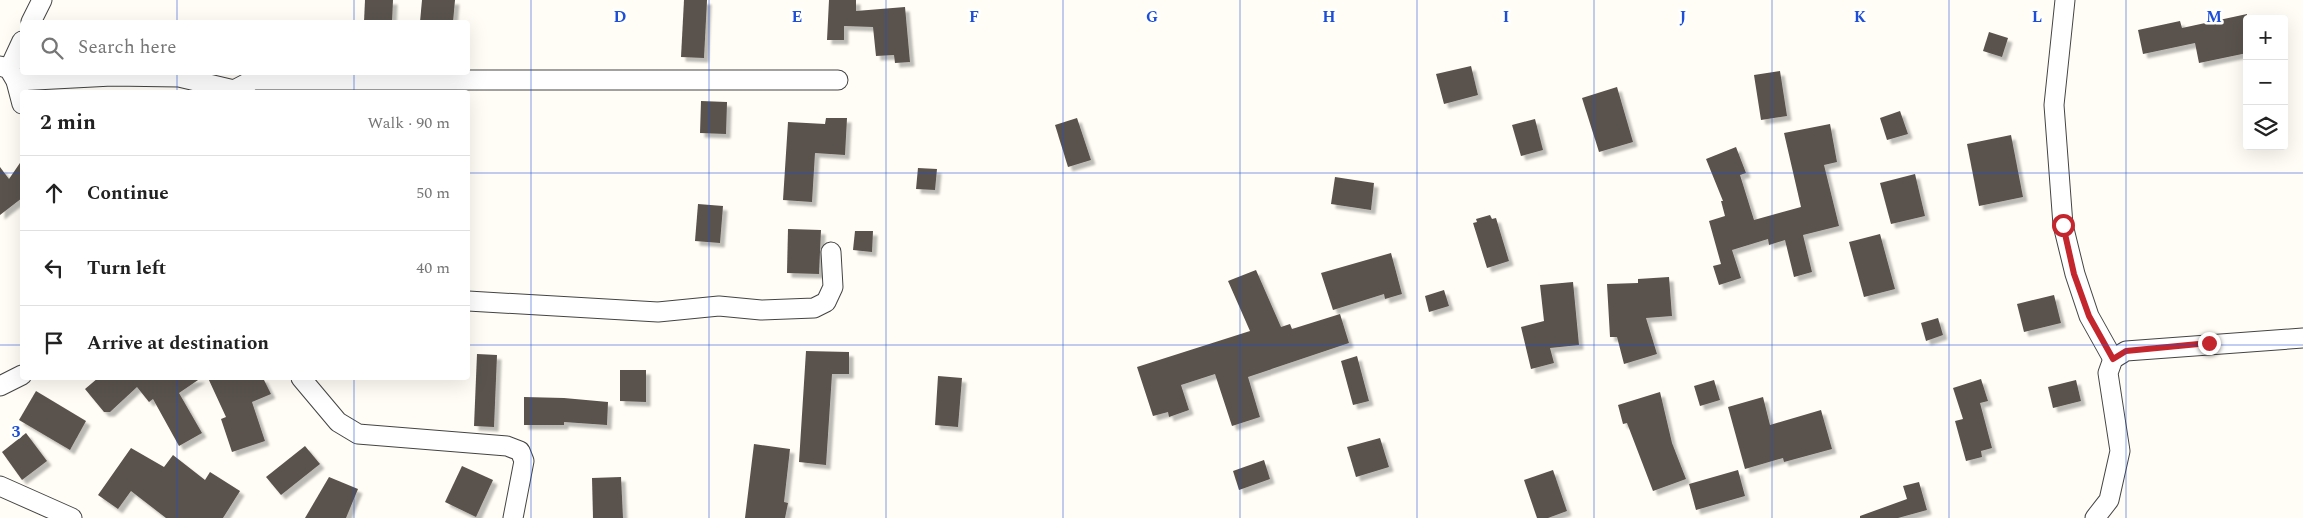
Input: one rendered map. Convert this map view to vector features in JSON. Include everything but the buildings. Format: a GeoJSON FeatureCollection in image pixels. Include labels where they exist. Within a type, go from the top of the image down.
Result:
{"type":"FeatureCollection","features":[{"type":"Feature","properties":{"kind":"street"},"geometry":{"type":"LineString","coordinates":[[32,20],[42,0]]}},
{"type":"Feature","properties":{"kind":"street"},"geometry":{"type":"LineString","coordinates":[[2065,0],[2054,105],[2063,225],[2074,274],[2089,316],[2113,359]]}},
{"type":"Feature","properties":{"kind":"street"},"geometry":{"type":"LineString","coordinates":[[20,45],[8,72],[20,99]]}},
{"type":"Feature","properties":{"kind":"street"},"geometry":{"type":"LineString","coordinates":[[86,75],[179,77],[229,90]]}},
{"type":"Feature","properties":{"kind":"street"},"geometry":{"type":"LineString","coordinates":[[235,90],[253,80],[287,79],[838,80]]}},
{"type":"Feature","properties":{"kind":"street"},"geometry":{"type":"LineString","coordinates":[[470,301],[658,312],[719,306],[761,310],[814,308],[826,302],[833,287],[831,252]]}},
{"type":"Feature","properties":{"kind":"street"},"geometry":{"type":"LineString","coordinates":[[2095,518],[2109,500],[2120,451],[2108,373],[2113,359],[2126,351],[2303,338]]}},
{"type":"Feature","properties":{"kind":"street"},"geometry":{"type":"LineString","coordinates":[[0,386],[20,376]]}},
{"type":"Feature","properties":{"kind":"street"},"geometry":{"type":"LineString","coordinates":[[303,380],[338,422],[358,434],[507,446],[520,451],[524,461],[513,518]]}},
{"type":"Feature","properties":{"kind":"street"},"geometry":{"type":"LineString","coordinates":[[0,486],[72,518]]}},
{"type":"Feature","properties":{"kind":"route"},"geometry":{"type":"LineString","coordinates":[[2063,225],[2074,274],[2089,316],[2113,359],[2126,351],[2209,343]]}}]}
